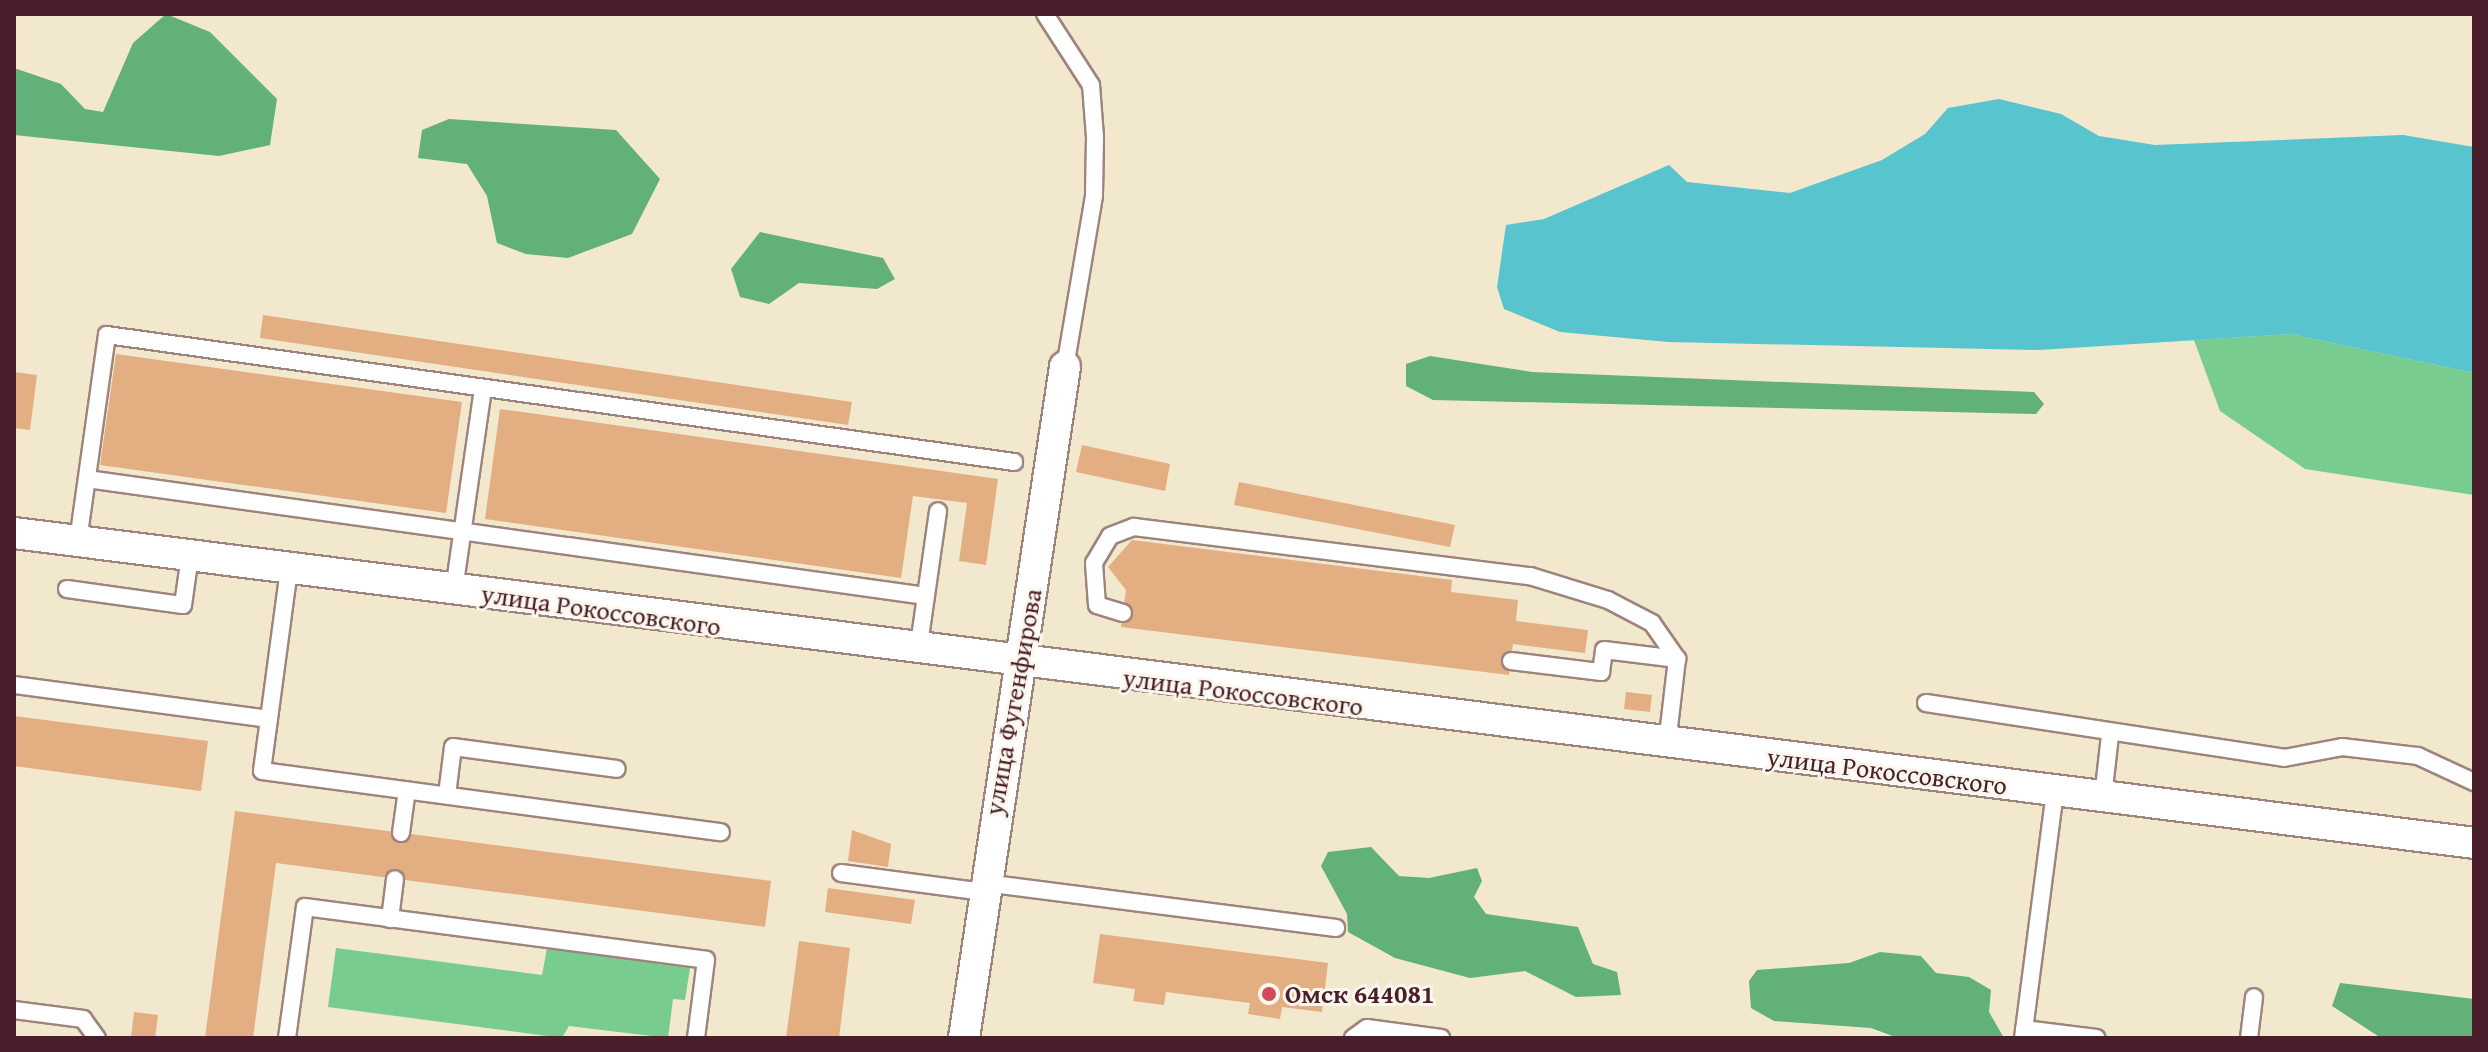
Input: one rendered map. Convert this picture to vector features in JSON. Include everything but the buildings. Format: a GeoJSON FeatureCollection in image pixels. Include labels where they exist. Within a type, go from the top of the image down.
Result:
{"type":"FeatureCollection","features":[{"type":"Feature","properties":{"kind":"street","name":"улица Фугенфирова"},"geometry":{"type":"LineString","coordinates":[[964,1038],[984,888],[1022,665],[1065,367]]}},
{"type":"Feature","properties":{"kind":"street","name":"улица Рокоссовского"},"geometry":{"type":"LineString","coordinates":[[14,533],[918,652],[2474,843]]}},
{"type":"Feature","properties":{"kind":"lane"},"geometry":{"type":"LineString","coordinates":[[1045,14],[1091,85],[1095,137],[1094,196],[1065,367]]}},
{"type":"Feature","properties":{"kind":"lane"},"geometry":{"type":"LineString","coordinates":[[78,541],[107,335],[1014,462]]}},
{"type":"Feature","properties":{"kind":"lane"},"geometry":{"type":"LineString","coordinates":[[454,590],[483,388]]}},
{"type":"Feature","properties":{"kind":"lane"},"geometry":{"type":"LineString","coordinates":[[87,479],[926,596]]}},
{"type":"Feature","properties":{"kind":"lane"},"geometry":{"type":"LineString","coordinates":[[918,652],[938,511]]}},
{"type":"Feature","properties":{"kind":"lane"},"geometry":{"type":"LineString","coordinates":[[1123,613],[1097,605],[1094,563],[1110,536],[1134,527],[1530,576],[1608,600],[1652,623],[1677,659],[1667,744]]}},
{"type":"Feature","properties":{"kind":"lane"},"geometry":{"type":"LineString","coordinates":[[67,589],[183,605],[190,556]]}},
{"type":"Feature","properties":{"kind":"lane"},"geometry":{"type":"LineString","coordinates":[[289,569],[262,771],[721,832]]}},
{"type":"Feature","properties":{"kind":"lane"},"geometry":{"type":"LineString","coordinates":[[1511,661],[1601,672],[1604,650],[1677,659]]}},
{"type":"Feature","properties":{"kind":"lane"},"geometry":{"type":"LineString","coordinates":[[14,685],[269,719]]}},
{"type":"Feature","properties":{"kind":"lane"},"geometry":{"type":"LineString","coordinates":[[1926,703],[2110,736],[2284,758],[2342,747],[2418,756],[2474,782]]}},
{"type":"Feature","properties":{"kind":"lane"},"geometry":{"type":"LineString","coordinates":[[2103,797],[2110,736]]}},
{"type":"Feature","properties":{"kind":"lane"},"geometry":{"type":"LineString","coordinates":[[447,795],[453,747],[617,769]]}},
{"type":"Feature","properties":{"kind":"lane"},"geometry":{"type":"LineString","coordinates":[[401,833],[407,790]]}},
{"type":"Feature","properties":{"kind":"lane"},"geometry":{"type":"LineString","coordinates":[[2055,791],[2024,1033],[2096,1038]]}},
{"type":"Feature","properties":{"kind":"lane"},"geometry":{"type":"LineString","coordinates":[[841,873],[1336,928]]}},
{"type":"Feature","properties":{"kind":"lane"},"geometry":{"type":"LineString","coordinates":[[390,919],[395,879]]}},
{"type":"Feature","properties":{"kind":"lane"},"geometry":{"type":"LineString","coordinates":[[287,1038],[305,907],[706,960],[696,1038]]}},
{"type":"Feature","properties":{"kind":"lane"},"geometry":{"type":"LineString","coordinates":[[2249,1038],[2254,997]]}},
{"type":"Feature","properties":{"kind":"lane"},"geometry":{"type":"LineString","coordinates":[[14,1010],[83,1019],[97,1038]]}},
{"type":"Feature","properties":{"kind":"lane"},"geometry":{"type":"LineString","coordinates":[[1353,1038],[1367,1028],[1441,1038]]}},
{"type":"Feature","properties":{"kind":"green space"},"geometry":{"type":"Polygon","coordinates":[[[166,14],[210,32],[277,99],[270,145],[219,156],[14,135],[14,68],[61,84],[85,109],[103,112],[133,43],[166,14]]]}},
{"type":"Feature","properties":{"kind":"green space"},"geometry":{"type":"Polygon","coordinates":[[[449,119],[616,130],[660,179],[632,234],[568,258],[526,254],[497,243],[487,196],[467,164],[418,158],[422,130],[449,119]]]}},
{"type":"Feature","properties":{"kind":"green space"},"geometry":{"type":"Polygon","coordinates":[[[760,232],[883,258],[895,279],[877,289],[799,283],[769,304],[740,297],[731,269],[760,232]]]}},
{"type":"Feature","properties":{"kind":"green space"},"geometry":{"type":"Polygon","coordinates":[[[2290,334],[2474,373],[2474,495],[2305,469],[2220,411],[2194,340],[2290,334]]]}},
{"type":"Feature","properties":{"kind":"green space"},"geometry":{"type":"Polygon","coordinates":[[[1430,356],[1532,372],[2034,392],[2044,404],[2036,414],[1433,400],[1406,386],[1406,364],[1430,356]]]}},
{"type":"Feature","properties":{"kind":"green space"},"geometry":{"type":"Polygon","coordinates":[[[1371,847],[1399,876],[1429,878],[1477,868],[1482,881],[1474,897],[1486,914],[1578,927],[1593,964],[1617,972],[1621,995],[1576,997],[1525,971],[1470,978],[1395,958],[1348,932],[1347,914],[1321,866],[1328,852],[1371,847]]]}},
{"type":"Feature","properties":{"kind":"green space"},"geometry":{"type":"Polygon","coordinates":[[[336,948],[542,975],[547,948],[690,968],[685,1000],[673,999],[668,1038],[569,1026],[562,1038],[328,1007],[336,948]]]}},
{"type":"Feature","properties":{"kind":"green space"},"geometry":{"type":"Polygon","coordinates":[[[1880,952],[1921,956],[1936,973],[1969,977],[1991,990],[1989,1012],[2004,1038],[1898,1038],[1871,1028],[1774,1021],[1751,1008],[1749,981],[1757,970],[1849,963],[1880,952]]]}},
{"type":"Feature","properties":{"kind":"green space"},"geometry":{"type":"Polygon","coordinates":[[[2340,983],[2474,999],[2474,1038],[2381,1038],[2332,1006],[2340,983]]]}},
{"type":"Feature","properties":{"kind":"water"},"geometry":{"type":"Polygon","coordinates":[[[1999,99],[2061,114],[2099,136],[2155,145],[2403,135],[2474,147],[2474,373],[2290,334],[2039,350],[1668,342],[1560,332],[1504,309],[1497,287],[1506,225],[1544,219],[1669,165],[1687,182],[1790,193],[1882,160],[1925,134],[1948,108],[1999,99]]]}},
{"type":"Feature","properties":{"kind":"place","name":"Омск 644081"},"geometry":{"type":"Point","coordinates":[1269,994]}}]}
